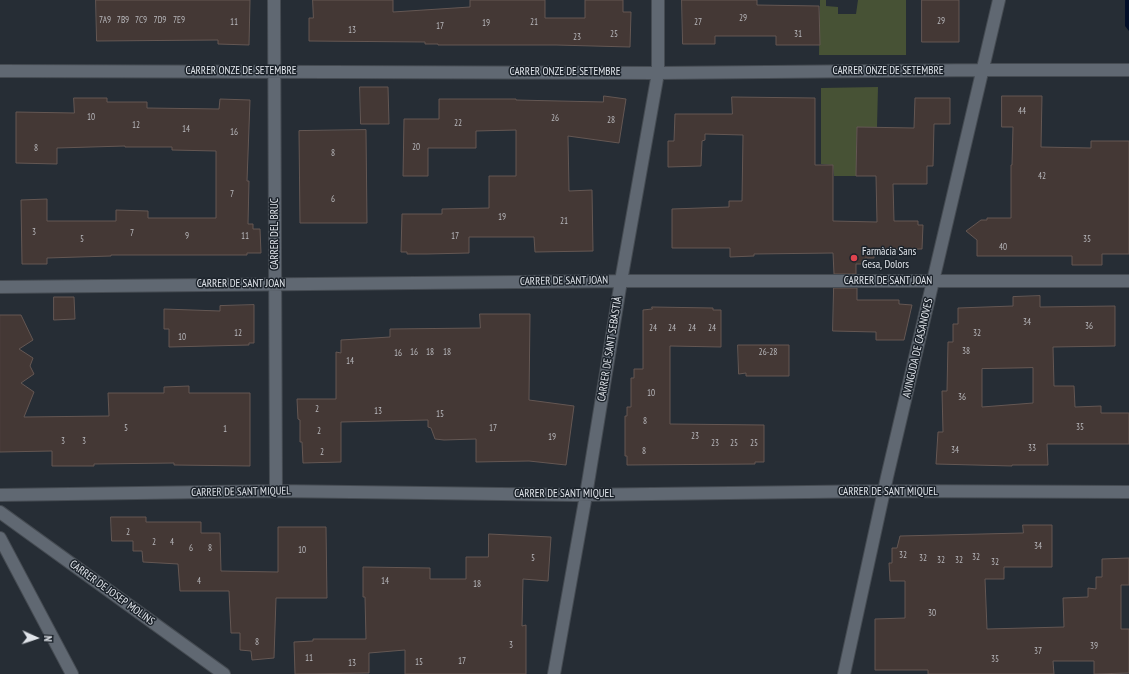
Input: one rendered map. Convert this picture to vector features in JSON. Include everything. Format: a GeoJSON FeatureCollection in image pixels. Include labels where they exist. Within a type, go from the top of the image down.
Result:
{"type":"FeatureCollection","features":[{"type":"Feature","properties":{"kind":"street","name":"CARRER DEL BRUC"},"geometry":{"type":"LineString","coordinates":[[274,0],[276,491]]}},
{"type":"Feature","properties":{"kind":"street","name":"CARRER DE SANT SEBASTIÀ"},"geometry":{"type":"LineString","coordinates":[[554,674],[658,73],[658,0]]}},
{"type":"Feature","properties":{"kind":"street","name":"AVINGUDA DE CASANOVES"},"geometry":{"type":"LineString","coordinates":[[844,674],[884,491],[1000,0]]}},
{"type":"Feature","properties":{"kind":"street","name":"CARRER ONZE DE SETEMBRE"},"geometry":{"type":"LineString","coordinates":[[0,71],[658,73],[1129,70]]}},
{"type":"Feature","properties":{"kind":"street","name":"CARRER DE SANT JOAN"},"geometry":{"type":"LineString","coordinates":[[0,286],[621,281],[1129,281]]}},
{"type":"Feature","properties":{"kind":"street","name":"CARRER DE SANT MIQUEL"},"geometry":{"type":"LineString","coordinates":[[0,495],[276,491],[586,495],[884,491],[1129,492]]}},
{"type":"Feature","properties":{"kind":"street","name":"CARRER DE JOSEP MOLINS"},"geometry":{"type":"LineString","coordinates":[[0,512],[224,674]]}},
{"type":"Feature","properties":{"kind":"street"},"geometry":{"type":"LineString","coordinates":[[0,538],[72,674]]}},
{"type":"Feature","properties":{"kind":"green space"},"geometry":{"type":"Polygon","coordinates":[[[820,0],[826,0],[826,6],[838,7],[838,14],[856,14],[858,0],[906,0],[906,55],[819,55],[820,0]]]}},
{"type":"Feature","properties":{"kind":"green space"},"geometry":{"type":"Polygon","coordinates":[[[878,87],[877,127],[857,128],[856,176],[834,176],[833,165],[821,164],[821,88],[878,87]]]}},
{"type":"Feature","properties":{"kind":"water"},"geometry":{"type":"Polygon","coordinates":[[[1125,0],[1129,0],[1129,31],[1125,26],[1125,0]]]}},
{"type":"Feature","properties":{"kind":"building"},"geometry":{"type":"Polygon","coordinates":[[[96,0],[250,0],[249,45],[218,44],[218,40],[97,41],[96,0]]]}},
{"type":"Feature","properties":{"kind":"building"},"geometry":{"type":"Polygon","coordinates":[[[313,0],[393,0],[393,12],[470,7],[470,0],[545,0],[545,18],[585,18],[585,0],[623,0],[623,12],[631,12],[630,47],[556,45],[438,45],[425,44],[425,42],[309,41],[309,18],[313,18],[313,0]]]}},
{"type":"Feature","properties":{"kind":"building"},"geometry":{"type":"Polygon","coordinates":[[[682,0],[757,0],[757,5],[819,6],[820,45],[776,45],[776,36],[715,36],[715,44],[683,44],[682,0]]]}},
{"type":"Feature","properties":{"kind":"building"},"geometry":{"type":"Polygon","coordinates":[[[922,0],[959,0],[959,42],[922,42],[922,0]]]}},
{"type":"Feature","properties":{"kind":"building"},"geometry":{"type":"Polygon","coordinates":[[[360,87],[388,87],[389,124],[361,124],[360,87]]]}},
{"type":"Feature","properties":{"kind":"building"},"geometry":{"type":"Polygon","coordinates":[[[604,96],[626,99],[619,143],[568,136],[569,191],[592,190],[593,251],[535,252],[534,237],[469,237],[469,253],[407,254],[407,252],[401,252],[402,214],[442,214],[442,209],[489,208],[489,176],[516,176],[516,130],[476,131],[476,148],[428,148],[428,176],[403,176],[404,119],[439,119],[439,99],[516,99],[603,102],[604,96]]]}},
{"type":"Feature","properties":{"kind":"building"},"geometry":{"type":"Polygon","coordinates":[[[1002,96],[1042,96],[1041,147],[1091,148],[1091,141],[1129,141],[1129,254],[1102,254],[1102,265],[1072,265],[1072,256],[977,256],[977,240],[966,231],[981,220],[987,220],[987,218],[1011,218],[1013,127],[1002,127],[1002,96]]]}},
{"type":"Feature","properties":{"kind":"building"},"geometry":{"type":"Polygon","coordinates":[[[732,97],[815,98],[815,165],[833,165],[833,221],[877,222],[876,176],[856,176],[857,127],[914,128],[915,98],[950,98],[950,124],[934,124],[933,166],[927,166],[927,184],[893,184],[894,221],[918,221],[918,225],[923,225],[922,249],[874,249],[874,258],[865,258],[865,264],[856,264],[856,274],[834,274],[833,253],[754,254],[754,256],[730,257],[730,248],[672,248],[672,209],[729,207],[729,201],[742,201],[743,135],[705,134],[705,140],[702,141],[701,166],[668,167],[668,141],[674,141],[675,114],[732,114],[732,97]]]}},
{"type":"Feature","properties":{"kind":"building"},"geometry":{"type":"Polygon","coordinates":[[[74,98],[107,98],[107,102],[147,102],[147,108],[219,109],[220,99],[250,100],[247,181],[249,181],[248,224],[253,224],[253,229],[260,229],[261,253],[247,253],[247,255],[111,255],[47,258],[47,264],[22,264],[21,200],[47,199],[47,221],[116,221],[116,210],[148,211],[148,218],[216,218],[216,151],[172,150],[172,147],[125,146],[57,148],[57,164],[16,163],[16,112],[74,113],[74,98]]]}},
{"type":"Feature","properties":{"kind":"building"},"geometry":{"type":"Polygon","coordinates":[[[366,130],[367,223],[300,223],[299,131],[366,130]]]}},
{"type":"Feature","properties":{"kind":"building"},"geometry":{"type":"Polygon","coordinates":[[[834,288],[857,288],[857,300],[899,300],[899,304],[912,305],[904,340],[876,340],[876,332],[833,331],[834,288]]]}},
{"type":"Feature","properties":{"kind":"building"},"geometry":{"type":"Polygon","coordinates":[[[1040,296],[1040,307],[1115,306],[1115,346],[1053,347],[1054,386],[1074,386],[1075,407],[1101,406],[1101,413],[1129,413],[1129,444],[1047,444],[1048,465],[1012,466],[936,464],[938,432],[943,432],[942,391],[947,391],[948,342],[953,342],[953,324],[958,324],[958,308],[1013,306],[1013,297],[1040,296]],[[1033,368],[982,369],[982,407],[1033,403],[1033,368]]]}},
{"type":"Feature","properties":{"kind":"building"},"geometry":{"type":"Polygon","coordinates":[[[54,297],[74,297],[75,319],[54,320],[54,297]]]}},
{"type":"Feature","properties":{"kind":"building"},"geometry":{"type":"Polygon","coordinates":[[[254,305],[254,343],[249,343],[249,345],[169,347],[169,329],[164,329],[164,309],[220,311],[220,306],[254,305]]]}},
{"type":"Feature","properties":{"kind":"building"},"geometry":{"type":"Polygon","coordinates":[[[652,307],[713,308],[713,310],[721,310],[721,347],[670,346],[670,424],[764,425],[764,462],[755,462],[755,464],[627,465],[627,456],[625,456],[625,416],[627,416],[627,407],[631,407],[631,378],[634,378],[634,369],[643,369],[643,310],[652,309],[652,307]]]}},
{"type":"Feature","properties":{"kind":"building"},"geometry":{"type":"Polygon","coordinates":[[[480,314],[530,314],[529,400],[574,406],[566,465],[529,461],[476,462],[476,439],[435,439],[431,428],[428,427],[428,420],[341,422],[341,462],[303,463],[297,399],[336,399],[336,352],[341,353],[341,340],[390,337],[390,329],[480,328],[480,314]]]}},
{"type":"Feature","properties":{"kind":"building"},"geometry":{"type":"Polygon","coordinates":[[[0,315],[21,315],[33,340],[19,349],[33,358],[30,366],[34,374],[21,383],[34,392],[24,417],[109,416],[108,393],[164,393],[164,387],[189,386],[189,393],[250,393],[250,466],[174,465],[174,463],[52,466],[52,451],[0,452],[0,315]]]}},
{"type":"Feature","properties":{"kind":"building"},"geometry":{"type":"Polygon","coordinates":[[[738,345],[789,345],[789,376],[746,376],[746,373],[739,374],[738,345]]]}},
{"type":"Feature","properties":{"kind":"building"},"geometry":{"type":"Polygon","coordinates":[[[111,517],[146,517],[146,522],[201,522],[201,533],[220,533],[221,571],[278,572],[278,527],[326,527],[327,598],[276,598],[274,658],[252,660],[251,651],[240,650],[240,633],[231,633],[229,591],[180,591],[178,564],[143,562],[142,551],[133,551],[133,541],[112,541],[111,517]]]}},
{"type":"Feature","properties":{"kind":"building"},"geometry":{"type":"Polygon","coordinates":[[[1023,525],[1052,525],[1052,567],[1004,567],[1004,579],[985,579],[987,629],[1064,627],[1063,598],[1088,597],[1088,588],[1096,589],[1096,577],[1102,577],[1102,559],[1129,558],[1129,585],[1121,585],[1121,629],[1129,629],[1129,673],[1094,674],[1094,661],[1053,661],[1054,674],[928,674],[928,670],[875,670],[875,619],[905,618],[905,581],[890,581],[889,563],[892,563],[892,548],[897,548],[900,536],[1023,533],[1023,525]]]}},
{"type":"Feature","properties":{"kind":"building"},"geometry":{"type":"Polygon","coordinates":[[[489,534],[551,537],[548,581],[523,579],[522,626],[526,625],[526,674],[405,674],[405,650],[369,653],[369,673],[295,674],[294,642],[313,641],[313,639],[366,639],[365,597],[363,597],[363,567],[430,568],[430,579],[466,579],[466,557],[488,557],[489,534]]]}},
{"type":"Feature","properties":{"kind":"place","name":"Farmàcia Sans Gesa, Dolors"},"geometry":{"type":"Point","coordinates":[854,258]}}]}
